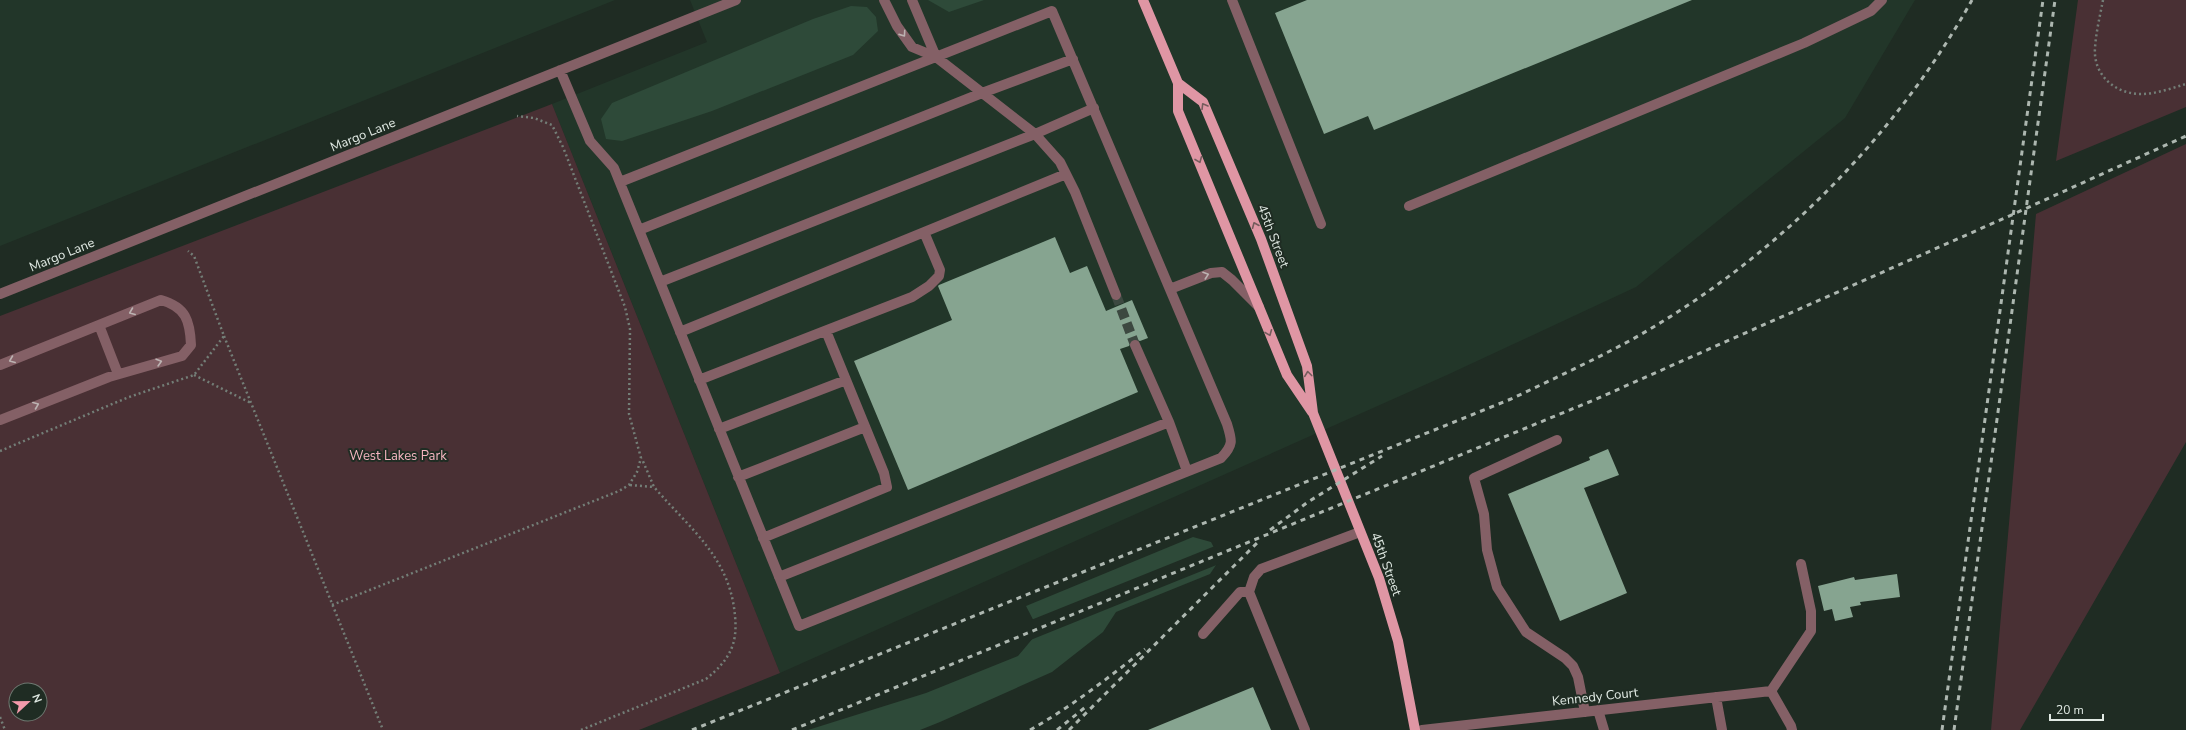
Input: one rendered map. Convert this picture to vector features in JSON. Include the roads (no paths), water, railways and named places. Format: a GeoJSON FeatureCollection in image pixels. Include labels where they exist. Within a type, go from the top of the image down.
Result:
{"type":"FeatureCollection","features":[{"type":"Feature","properties":{"kind":"main road","name":"45th Street"},"geometry":{"type":"LineString","coordinates":[[1143,0],[1178,83],[1178,110],[1286,375],[1313,413],[1379,578],[1398,641],[1415,730]]}},
{"type":"Feature","properties":{"kind":"main road","name":"45th Street"},"geometry":{"type":"LineString","coordinates":[[1178,83],[1203,102],[1261,239],[1307,366],[1313,413]]}},
{"type":"Feature","properties":{"kind":"street","name":"Margo Lane"},"geometry":{"type":"LineString","coordinates":[[0,294],[736,0]]}},
{"type":"Feature","properties":{"kind":"street"},"geometry":{"type":"LineString","coordinates":[[884,0],[897,26],[912,47],[936,57],[1035,134],[1060,162],[1116,294]]}},
{"type":"Feature","properties":{"kind":"street"},"geometry":{"type":"LineString","coordinates":[[912,0],[936,57]]}},
{"type":"Feature","properties":{"kind":"street"},"geometry":{"type":"LineString","coordinates":[[1232,0],[1321,224]]}},
{"type":"Feature","properties":{"kind":"street"},"geometry":{"type":"LineString","coordinates":[[1409,206],[1804,43],[1871,11],[1882,0]]}},
{"type":"Feature","properties":{"kind":"street"},"geometry":{"type":"LineString","coordinates":[[560,70],[590,141],[614,168],[799,626],[1221,458],[1230,450],[1231,439],[1170,289],[1052,11],[620,182]]}},
{"type":"Feature","properties":{"kind":"street"},"geometry":{"type":"LineString","coordinates":[[639,230],[982,93],[1073,60]]}},
{"type":"Feature","properties":{"kind":"street"},"geometry":{"type":"LineString","coordinates":[[660,282],[1035,134],[1094,108]]}},
{"type":"Feature","properties":{"kind":"street"},"geometry":{"type":"LineString","coordinates":[[680,332],[1066,174]]}},
{"type":"Feature","properties":{"kind":"street"},"geometry":{"type":"LineString","coordinates":[[699,380],[912,297],[929,286],[940,276],[940,270],[924,232]]}},
{"type":"Feature","properties":{"kind":"street"},"geometry":{"type":"LineString","coordinates":[[1170,289],[1211,273],[1222,272],[1259,307]]}},
{"type":"Feature","properties":{"kind":"street"},"geometry":{"type":"LineString","coordinates":[[0,365],[161,300],[175,304],[185,316],[190,330],[192,345],[182,356],[118,374],[0,420]]}},
{"type":"Feature","properties":{"kind":"street"},"geometry":{"type":"LineString","coordinates":[[99,325],[118,374]]}},
{"type":"Feature","properties":{"kind":"street"},"geometry":{"type":"LineString","coordinates":[[763,538],[887,487],[884,473],[826,331]]}},
{"type":"Feature","properties":{"kind":"street"},"geometry":{"type":"LineString","coordinates":[[1135,345],[1169,422],[1187,471]]}},
{"type":"Feature","properties":{"kind":"street"},"geometry":{"type":"LineString","coordinates":[[719,430],[846,380]]}},
{"type":"Feature","properties":{"kind":"street"},"geometry":{"type":"LineString","coordinates":[[779,577],[1169,422]]}},
{"type":"Feature","properties":{"kind":"street"},"geometry":{"type":"LineString","coordinates":[[738,477],[865,426]]}},
{"type":"Feature","properties":{"kind":"street"},"geometry":{"type":"LineString","coordinates":[[1557,440],[1474,478],[1484,514],[1487,550],[1497,587],[1526,632],[1565,658],[1573,666],[1578,677],[1585,712]]}},
{"type":"Feature","properties":{"kind":"street"},"geometry":{"type":"LineString","coordinates":[[1305,730],[1249,592],[1254,577],[1260,569],[1360,532]]}},
{"type":"Feature","properties":{"kind":"street"},"geometry":{"type":"LineString","coordinates":[[1792,730],[1771,691],[1811,631],[1811,611],[1800,564]]}},
{"type":"Feature","properties":{"kind":"street"},"geometry":{"type":"LineString","coordinates":[[1203,634],[1240,592],[1249,592]]}},
{"type":"Feature","properties":{"kind":"street","name":"Kennedy Court"},"geometry":{"type":"LineString","coordinates":[[1422,730],[1489,726],[1598,710],[1771,691]]}},
{"type":"Feature","properties":{"kind":"street"},"geometry":{"type":"LineString","coordinates":[[1716,697],[1722,730]]}},
{"type":"Feature","properties":{"kind":"street"},"geometry":{"type":"LineString","coordinates":[[1598,710],[1604,730]]}},
{"type":"Feature","properties":{"kind":"tunnel"},"geometry":{"type":"LineString","coordinates":[[1116,295],[1135,345]]}},
{"type":"Feature","properties":{"kind":"railway"},"geometry":{"type":"LineString","coordinates":[[692,730],[1511,399],[1631,340],[1683,308],[1733,273],[1780,235],[1825,193],[1867,149],[1905,102],[1940,52],[1972,0]]}},
{"type":"Feature","properties":{"kind":"railway"},"geometry":{"type":"LineString","coordinates":[[1942,730],[2043,0]]}},
{"type":"Feature","properties":{"kind":"railway"},"geometry":{"type":"LineString","coordinates":[[1954,730],[2055,0]]}},
{"type":"Feature","properties":{"kind":"railway"},"geometry":{"type":"LineString","coordinates":[[792,730],[1594,400],[2186,136]]}},
{"type":"Feature","properties":{"kind":"railway"},"geometry":{"type":"LineString","coordinates":[[1270,530],[1308,502],[1382,456]]}},
{"type":"Feature","properties":{"kind":"railway"},"geometry":{"type":"LineString","coordinates":[[1069,730],[1259,541]]}},
{"type":"Feature","properties":{"kind":"railway"},"geometry":{"type":"LineString","coordinates":[[1030,730],[1075,702],[1145,649]]}},
{"type":"Feature","properties":{"kind":"railway"},"geometry":{"type":"LineString","coordinates":[[1057,730],[1088,705]]}},
{"type":"Feature","properties":{"kind":"park label","name":"West Lakes Park"},"geometry":{"type":"Point","coordinates":[398,456]}}]}
